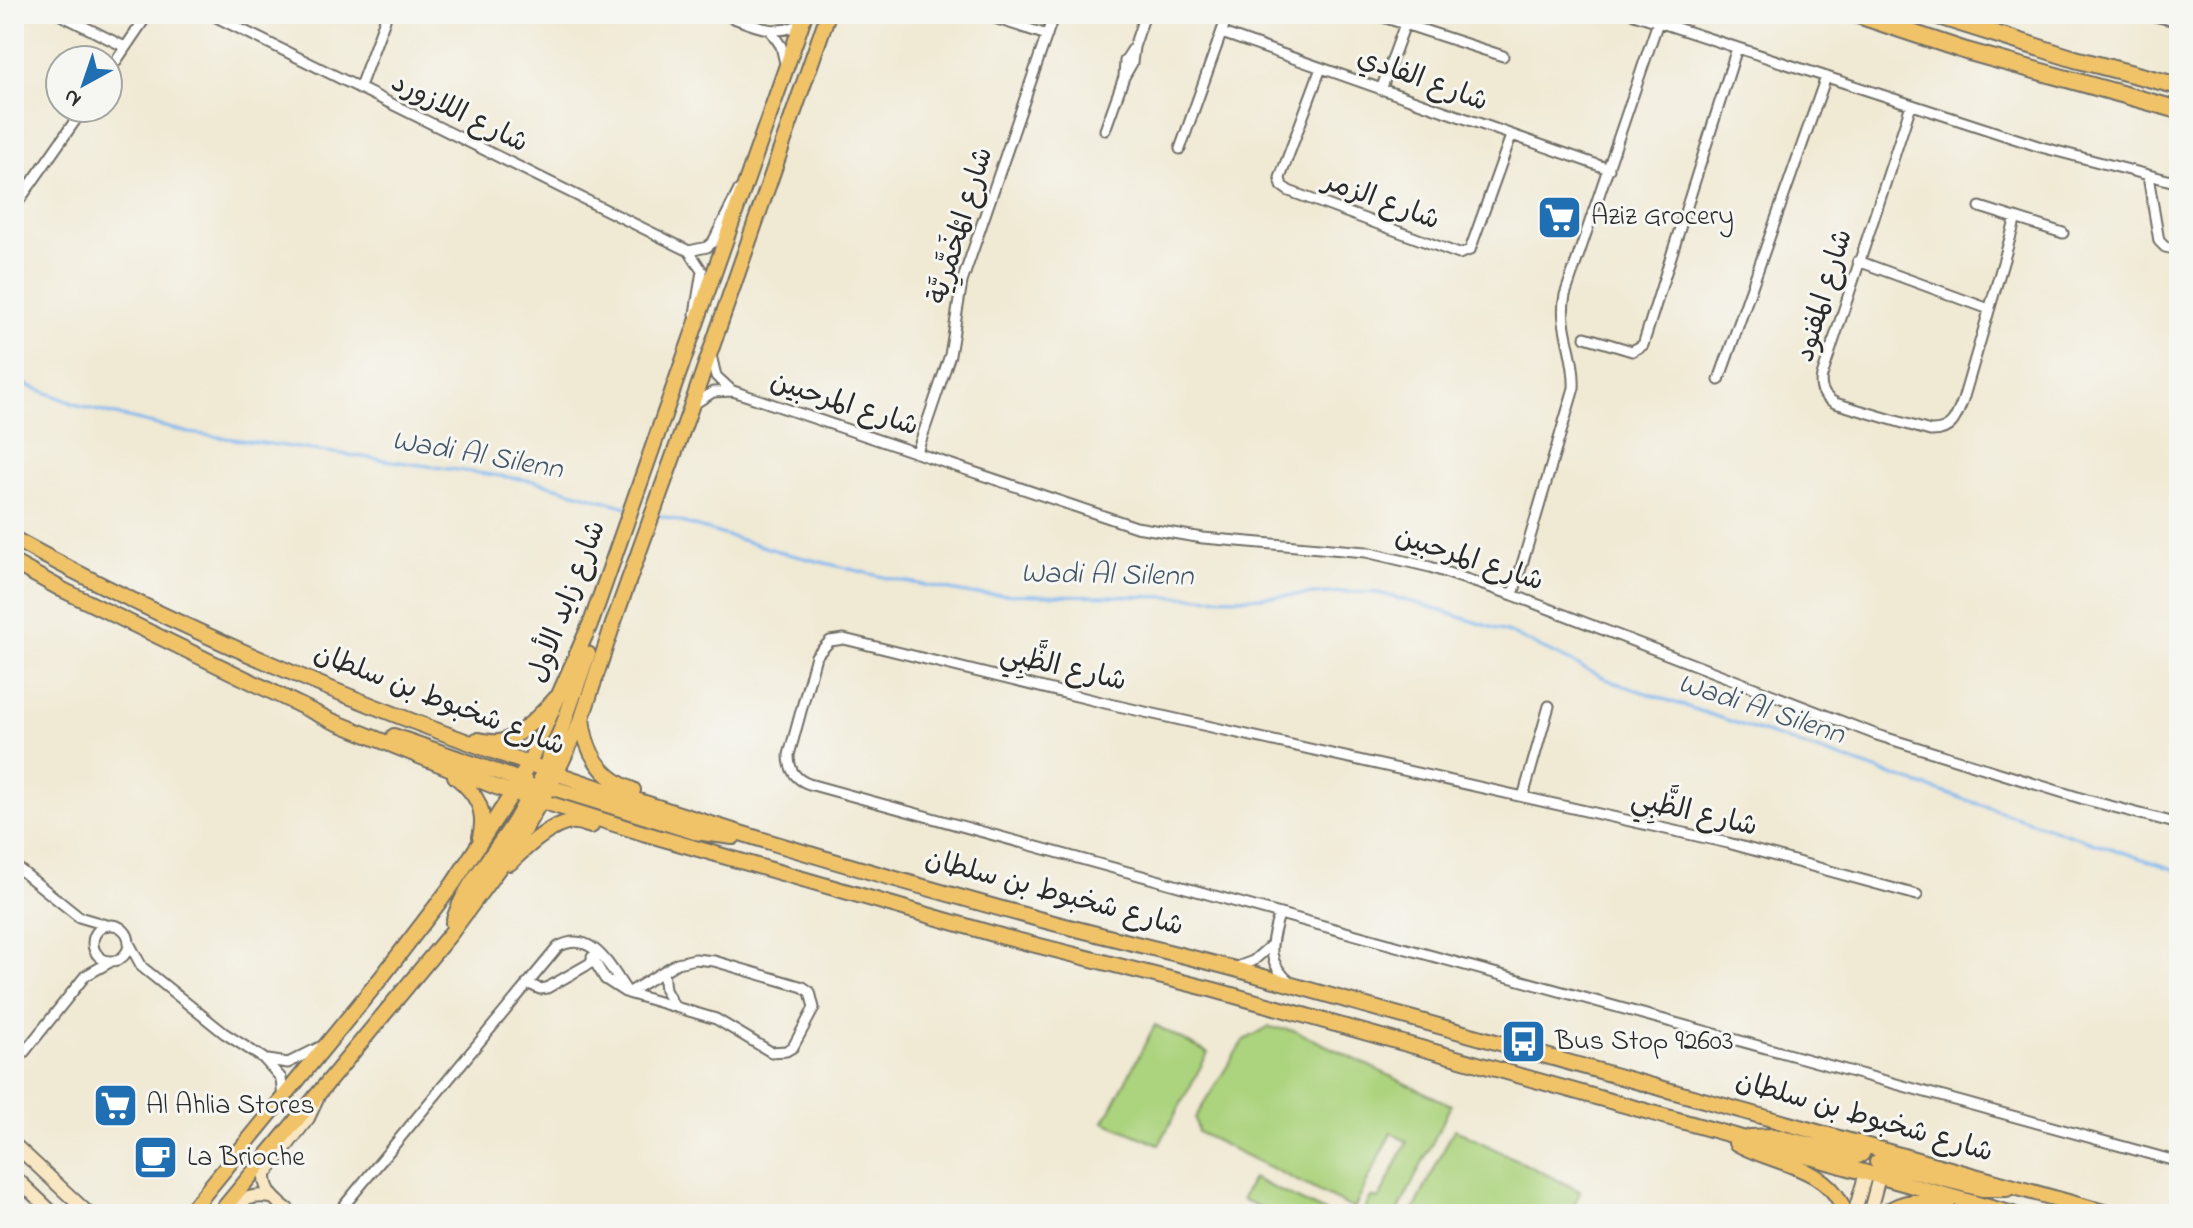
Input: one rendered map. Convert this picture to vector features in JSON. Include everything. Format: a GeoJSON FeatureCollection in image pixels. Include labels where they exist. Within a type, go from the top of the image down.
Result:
{"type":"FeatureCollection","features":[{"type":"Feature","properties":{"kind":"highway"},"geometry":{"type":"LineString","coordinates":[[1855,14],[1966,51],[2179,110]]}},
{"type":"Feature","properties":{"kind":"highway"},"geometry":{"type":"LineString","coordinates":[[1932,14],[2075,59],[2179,86]]}},
{"type":"Feature","properties":{"kind":"main road","name":"شارع زايد الأول"},"geometry":{"type":"LineString","coordinates":[[188,1214],[333,1038],[477,849],[535,783],[582,718],[828,14]]}},
{"type":"Feature","properties":{"kind":"main road","name":"شارع زايد الأول"},"geometry":{"type":"LineString","coordinates":[[219,1214],[451,933],[533,819],[535,783],[564,689],[613,562],[804,18]]}},
{"type":"Feature","properties":{"kind":"main road","name":"شارع شخبوط بن سلطان"},"geometry":{"type":"LineString","coordinates":[[14,539],[190,628],[445,735],[535,783],[643,833],[1004,937],[1228,994],[2005,1212]]}},
{"type":"Feature","properties":{"kind":"main road","name":"شارع شخبوط بن سلطان"},"geometry":{"type":"LineString","coordinates":[[14,563],[330,720],[439,764],[535,783],[752,837],[1042,920],[1231,968],[2111,1214]]}},
{"type":"Feature","properties":{"kind":"main road"},"geometry":{"type":"LineString","coordinates":[[451,933],[459,905],[535,783],[565,720],[588,653],[592,620]]}},
{"type":"Feature","properties":{"kind":"main road"},"geometry":{"type":"LineString","coordinates":[[445,735],[504,741],[532,721],[564,689]]}},
{"type":"Feature","properties":{"kind":"main road"},"geometry":{"type":"LineString","coordinates":[[582,718],[589,750],[613,781],[716,818],[752,837]]}},
{"type":"Feature","properties":{"kind":"main road"},"geometry":{"type":"LineString","coordinates":[[330,720],[397,737],[535,783]]}},
{"type":"Feature","properties":{"kind":"main road"},"geometry":{"type":"LineString","coordinates":[[439,764],[477,797],[483,824],[477,849]]}},
{"type":"Feature","properties":{"kind":"main road"},"geometry":{"type":"LineString","coordinates":[[489,883],[529,846],[567,823],[577,822],[623,833],[643,833]]}},
{"type":"Feature","properties":{"kind":"main road"},"geometry":{"type":"LineString","coordinates":[[1719,1131],[1747,1149],[1823,1179],[1837,1194],[1845,1214]]}},
{"type":"Feature","properties":{"kind":"main road"},"geometry":{"type":"LineString","coordinates":[[1746,1139],[1754,1135],[1773,1136],[1858,1156],[1864,1149],[1863,1145]]}},
{"type":"Feature","properties":{"kind":"main road"},"geometry":{"type":"LineString","coordinates":[[1863,1145],[1873,1176],[1982,1189],[2015,1187]]}},
{"type":"Feature","properties":{"kind":"main road"},"geometry":{"type":"LineString","coordinates":[[1884,1214],[1898,1205],[1923,1200],[2005,1212]]}},
{"type":"Feature","properties":{"kind":"street"},"geometry":{"type":"LineString","coordinates":[[59,14],[125,47],[148,14]]}},
{"type":"Feature","properties":{"kind":"street","name":"شارع اللازورد"},"geometry":{"type":"LineString","coordinates":[[210,14],[689,251]]}},
{"type":"Feature","properties":{"kind":"street"},"geometry":{"type":"LineString","coordinates":[[359,89],[387,14]]}},
{"type":"Feature","properties":{"kind":"street"},"geometry":{"type":"LineString","coordinates":[[723,14],[770,30],[787,30],[804,18]]}},
{"type":"Feature","properties":{"kind":"street"},"geometry":{"type":"LineString","coordinates":[[982,14],[1047,35]]}},
{"type":"Feature","properties":{"kind":"street","name":"شارع المْخَمَّرِيَّة"},"geometry":{"type":"LineString","coordinates":[[917,452],[950,355],[962,282],[1054,14]]}},
{"type":"Feature","properties":{"kind":"street"},"geometry":{"type":"LineString","coordinates":[[1105,130],[1132,63],[1145,14]]}},
{"type":"Feature","properties":{"kind":"street"},"geometry":{"type":"LineString","coordinates":[[1180,149],[1228,14]]}},
{"type":"Feature","properties":{"kind":"street"},"geometry":{"type":"LineString","coordinates":[[1374,14],[1503,56]]}},
{"type":"Feature","properties":{"kind":"street"},"geometry":{"type":"LineString","coordinates":[[1634,14],[2041,147],[2179,183]]}},
{"type":"Feature","properties":{"kind":"street"},"geometry":{"type":"LineString","coordinates":[[2146,14],[2179,22]]}},
{"type":"Feature","properties":{"kind":"street"},"geometry":{"type":"LineString","coordinates":[[1513,595],[1572,401],[1575,375],[1562,320],[1563,303],[1658,22]]}},
{"type":"Feature","properties":{"kind":"street"},"geometry":{"type":"LineString","coordinates":[[1381,90],[1405,24]]}},
{"type":"Feature","properties":{"kind":"street"},"geometry":{"type":"LineString","coordinates":[[770,30],[781,46],[784,75]]}},
{"type":"Feature","properties":{"kind":"street","name":"شارع الفادي"},"geometry":{"type":"LineString","coordinates":[[1222,33],[1609,169]]}},
{"type":"Feature","properties":{"kind":"street"},"geometry":{"type":"LineString","coordinates":[[1585,337],[1632,351],[1643,345],[1737,48]]}},
{"type":"Feature","properties":{"kind":"street","name":"شارع الزمر"},"geometry":{"type":"LineString","coordinates":[[1321,68],[1280,178],[1282,186],[1459,254],[1470,250],[1511,136]]}},
{"type":"Feature","properties":{"kind":"street"},"geometry":{"type":"LineString","coordinates":[[1719,380],[1826,77]]}},
{"type":"Feature","properties":{"kind":"street","name":"شارع المفنود"},"geometry":{"type":"LineString","coordinates":[[1911,105],[1821,380],[1824,394],[1835,403],[1930,431],[1947,429],[1957,415],[2016,218]]}},
{"type":"Feature","properties":{"kind":"street"},"geometry":{"type":"LineString","coordinates":[[14,208],[73,124]]}},
{"type":"Feature","properties":{"kind":"street"},"geometry":{"type":"LineString","coordinates":[[2148,176],[2159,241],[2165,247],[2179,250]]}},
{"type":"Feature","properties":{"kind":"street"},"geometry":{"type":"LineString","coordinates":[[696,325],[695,307],[702,271],[689,251],[700,250],[713,242],[735,195],[747,180]]}},
{"type":"Feature","properties":{"kind":"street"},"geometry":{"type":"LineString","coordinates":[[1980,207],[2063,233]]}},
{"type":"Feature","properties":{"kind":"street"},"geometry":{"type":"LineString","coordinates":[[1858,261],[1989,309]]}},
{"type":"Feature","properties":{"kind":"street","name":"شارع المرحبين"},"geometry":{"type":"LineString","coordinates":[[711,350],[711,363],[716,376],[733,391]]}},
{"type":"Feature","properties":{"kind":"street","name":"شارع المرحبين"},"geometry":{"type":"LineString","coordinates":[[691,407],[706,394],[719,390],[733,391],[1151,531],[1366,552],[1430,567],[1513,595],[1877,735],[2087,800],[2179,824]]}},
{"type":"Feature","properties":{"kind":"street","name":"شارع الظَّبِي"},"geometry":{"type":"LineString","coordinates":[[1917,895],[1728,843],[1105,703],[844,639],[830,641],[819,650],[789,755],[791,770],[801,781],[2179,1162]]}},
{"type":"Feature","properties":{"kind":"street"},"geometry":{"type":"LineString","coordinates":[[1523,797],[1549,706]]}},
{"type":"Feature","properties":{"kind":"street"},"geometry":{"type":"LineString","coordinates":[[14,865],[79,917],[123,929],[142,967],[224,1033],[263,1058],[288,1063],[308,1055],[333,1038]]}},
{"type":"Feature","properties":{"kind":"street"},"geometry":{"type":"LineString","coordinates":[[1279,914],[1270,946],[1272,959],[1278,970],[1295,986]]}},
{"type":"Feature","properties":{"kind":"street"},"geometry":{"type":"LineString","coordinates":[[79,917],[99,958],[142,967]]}},
{"type":"Feature","properties":{"kind":"street"},"geometry":{"type":"LineString","coordinates":[[85,976],[95,934],[106,925]]}},
{"type":"Feature","properties":{"kind":"street"},"geometry":{"type":"LineString","coordinates":[[337,1214],[558,947],[574,941],[590,946],[610,965],[628,993]]}},
{"type":"Feature","properties":{"kind":"street"},"geometry":{"type":"LineString","coordinates":[[14,1065],[85,976],[126,955],[130,945]]}},
{"type":"Feature","properties":{"kind":"street"},"geometry":{"type":"LineString","coordinates":[[590,946],[594,961],[605,979],[628,993],[716,1019],[764,1049],[786,1051],[798,1041],[814,1008],[814,1000],[803,987],[714,961],[686,961],[628,993]]}},
{"type":"Feature","properties":{"kind":"street"},"geometry":{"type":"LineString","coordinates":[[1231,968],[1253,961],[1270,946]]}},
{"type":"Feature","properties":{"kind":"street"},"geometry":{"type":"LineString","coordinates":[[527,983],[540,989],[547,988],[594,961]]}},
{"type":"Feature","properties":{"kind":"street"},"geometry":{"type":"LineString","coordinates":[[663,972],[665,990],[674,1006]]}},
{"type":"Feature","properties":{"kind":"street"},"geometry":{"type":"LineString","coordinates":[[263,1058],[281,1078],[283,1099]]}},
{"type":"Feature","properties":{"kind":"street"},"geometry":{"type":"LineString","coordinates":[[293,1214],[272,1197],[264,1181],[267,1169],[308,1118],[318,1091]]}},
{"type":"Feature","properties":{"kind":"street"},"geometry":{"type":"LineString","coordinates":[[14,1144],[89,1214]]}},
{"type":"Feature","properties":{"kind":"street"},"geometry":{"type":"LineString","coordinates":[[14,1176],[54,1214]]}},
{"type":"Feature","properties":{"kind":"street"},"geometry":{"type":"LineString","coordinates":[[1854,1214],[1873,1176]]}},
{"type":"Feature","properties":{"kind":"street"},"geometry":{"type":"LineString","coordinates":[[1869,1214],[1873,1176]]}},
{"type":"Feature","properties":{"kind":"street"},"geometry":{"type":"LineString","coordinates":[[230,1214],[247,1197],[272,1197]]}},
{"type":"Feature","properties":{"kind":"green space"},"geometry":{"type":"Polygon","coordinates":[[[1155,1025],[1208,1053],[1159,1145],[1104,1122],[1155,1025]]]}},
{"type":"Feature","properties":{"kind":"green space"},"geometry":{"type":"Polygon","coordinates":[[[1268,1027],[1296,1031],[1451,1105],[1397,1214],[1363,1213],[1371,1197],[1379,1199],[1407,1142],[1391,1133],[1354,1209],[1198,1132],[1195,1118],[1243,1041],[1268,1027]]]}},
{"type":"Feature","properties":{"kind":"green space"},"geometry":{"type":"Polygon","coordinates":[[[1454,1129],[1580,1191],[1571,1214],[1412,1214],[1454,1129]]]}},
{"type":"Feature","properties":{"kind":"green space"},"geometry":{"type":"Polygon","coordinates":[[[1252,1178],[1329,1214],[1275,1214],[1242,1199],[1252,1178]]]}},
{"type":"Feature","properties":{"kind":"waterway","name":"Wadi Al Silenn"},"geometry":{"type":"LineString","coordinates":[[14,380],[83,407],[190,433],[535,481],[627,507]]}},
{"type":"Feature","properties":{"kind":"waterway","name":"Wadi Al Silenn"},"geometry":{"type":"LineString","coordinates":[[658,515],[788,554],[971,594],[1246,598],[1378,593],[1512,634],[1613,682],[2179,871]]}},
{"type":"Feature","properties":{"kind":"place","name":"Aziz Grocery"},"geometry":{"type":"Point","coordinates":[1560,217]}},
{"type":"Feature","properties":{"kind":"place","name":"Bus Stop 92603"},"geometry":{"type":"Point","coordinates":[1524,1042]}},
{"type":"Feature","properties":{"kind":"place","name":"Al Ahlia Stores"},"geometry":{"type":"Point","coordinates":[115,1106]}},
{"type":"Feature","properties":{"kind":"place","name":"La Brioche"},"geometry":{"type":"Point","coordinates":[156,1158]}}]}
